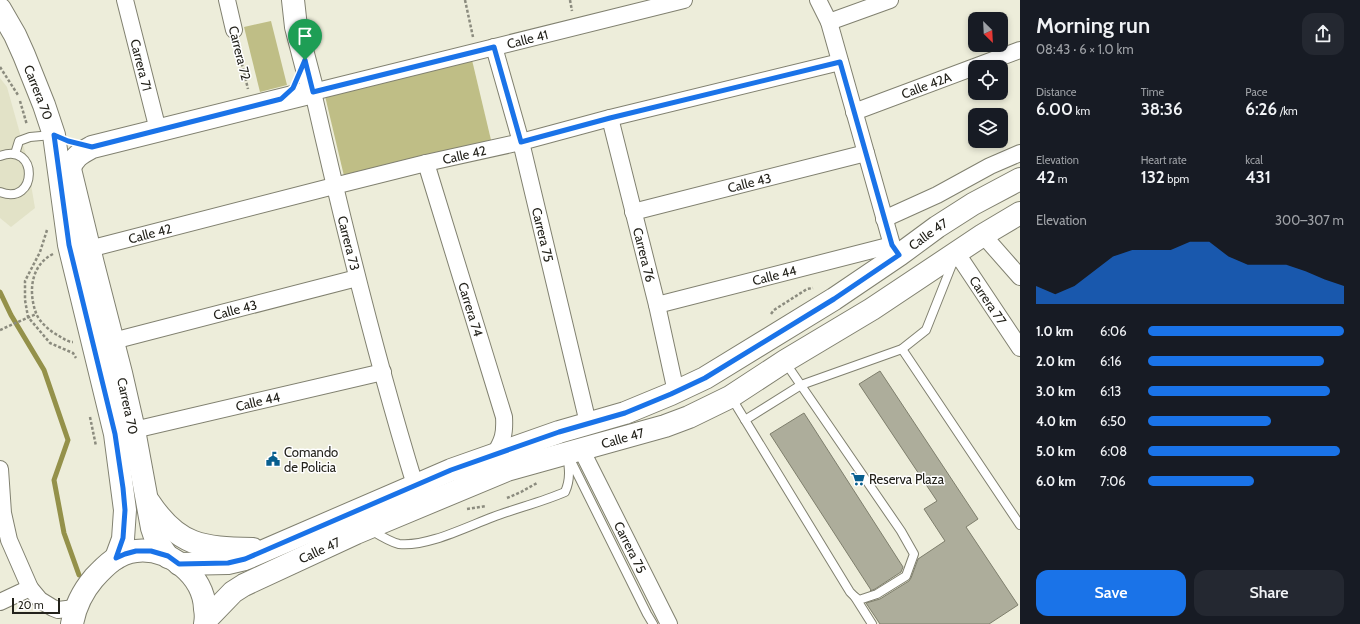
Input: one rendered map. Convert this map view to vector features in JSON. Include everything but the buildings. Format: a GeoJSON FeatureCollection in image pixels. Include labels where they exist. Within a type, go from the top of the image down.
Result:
{"type":"FeatureCollection","features":[{"type":"Feature","properties":{"kind":"main road","name":"Carrera 73"},"geometry":{"type":"LineString","coordinates":[[293,0],[296,27],[313,92]]}},
{"type":"Feature","properties":{"kind":"main road","name":"Carrera 70"},"geometry":{"type":"LineString","coordinates":[[0,9],[21,48],[44,105],[54,135],[79,247],[103,342],[134,430],[145,496],[154,534],[156,540],[174,560]]}},
{"type":"Feature","properties":{"kind":"main road"},"geometry":{"type":"LineString","coordinates":[[281,99],[293,88],[305,60]]}},
{"type":"Feature","properties":{"kind":"main road","name":"Calle 41"},"geometry":{"type":"LineString","coordinates":[[92,147],[313,92]]}},
{"type":"Feature","properties":{"kind":"main road"},"geometry":{"type":"LineString","coordinates":[[54,135],[74,143],[92,147]]}},
{"type":"Feature","properties":{"kind":"main road","name":"Carrera 70"},"geometry":{"type":"LineString","coordinates":[[79,247],[70,169],[71,162],[92,147]]}},
{"type":"Feature","properties":{"kind":"main road","name":"Calle 47"},"geometry":{"type":"LineString","coordinates":[[174,560],[228,563],[245,559],[451,470],[588,423],[625,413],[676,392],[705,378],[834,299],[896,250],[937,227],[973,204],[1020,179]]}},
{"type":"Feature","properties":{"kind":"main road","name":"Calle 47"},"geometry":{"type":"LineString","coordinates":[[205,622],[233,592],[244,585],[367,528],[507,470],[665,426],[689,417],[730,396],[872,309],[956,252],[1020,213]]}},
{"type":"Feature","properties":{"kind":"main road","name":"Carrera 70"},"geometry":{"type":"LineString","coordinates":[[103,342],[125,510],[123,538],[116,558]]}},
{"type":"Feature","properties":{"kind":"main road"},"geometry":{"type":"LineString","coordinates":[[145,496],[160,518],[176,534],[196,543],[214,547],[266,549]]}},
{"type":"Feature","properties":{"kind":"main road"},"geometry":{"type":"LineString","coordinates":[[72,619],[87,586],[102,569],[116,558],[125,554],[136,551],[151,551],[174,560],[195,578],[201,589],[205,602],[205,622]]}},
{"type":"Feature","properties":{"kind":"street","name":"Carrera 71"},"geometry":{"type":"LineString","coordinates":[[125,0],[158,130]]}},
{"type":"Feature","properties":{"kind":"street","name":"Carrera 72"},"geometry":{"type":"LineString","coordinates":[[227,0],[234,30]]}},
{"type":"Feature","properties":{"kind":"street","name":"Calle 41"},"geometry":{"type":"LineString","coordinates":[[313,92],[684,0]]}},
{"type":"Feature","properties":{"kind":"street"},"geometry":{"type":"LineString","coordinates":[[818,0],[829,22],[884,219],[896,250]]}},
{"type":"Feature","properties":{"kind":"street"},"geometry":{"type":"LineString","coordinates":[[829,22],[890,0]]}},
{"type":"Feature","properties":{"kind":"street","name":"Carrera 75"},"geometry":{"type":"LineString","coordinates":[[494,47],[521,142],[588,423]]}},
{"type":"Feature","properties":{"kind":"street","name":"Calle 42A"},"geometry":{"type":"LineString","coordinates":[[854,112],[1020,50]]}},
{"type":"Feature","properties":{"kind":"street","name":"Calle 42"},"geometry":{"type":"LineString","coordinates":[[79,247],[426,163],[521,142],[610,118],[840,62]]}},
{"type":"Feature","properties":{"kind":"street","name":"Carrera 73"},"geometry":{"type":"LineString","coordinates":[[313,92],[334,186],[383,372],[415,485]]}},
{"type":"Feature","properties":{"kind":"street","name":"Carrera 76"},"geometry":{"type":"LineString","coordinates":[[610,118],[657,305],[676,392]]}},
{"type":"Feature","properties":{"kind":"street","name":"Calle 43"},"geometry":{"type":"LineString","coordinates":[[633,212],[866,153]]}},
{"type":"Feature","properties":{"kind":"street"},"geometry":{"type":"LineString","coordinates":[[884,219],[937,195],[990,166],[1020,153]]}},
{"type":"Feature","properties":{"kind":"street","name":"Carrera 74"},"geometry":{"type":"LineString","coordinates":[[426,163],[504,417],[505,430],[502,441],[494,455]]}},
{"type":"Feature","properties":{"kind":"street"},"geometry":{"type":"LineString","coordinates":[[983,235],[1020,277]]}},
{"type":"Feature","properties":{"kind":"street","name":"Calle 44"},"geometry":{"type":"LineString","coordinates":[[657,305],[896,250]]}},
{"type":"Feature","properties":{"kind":"street","name":"Carrera 77"},"geometry":{"type":"LineString","coordinates":[[956,252],[1020,348]]}},
{"type":"Feature","properties":{"kind":"street","name":"Calle 43"},"geometry":{"type":"LineString","coordinates":[[103,342],[358,278]]}},
{"type":"Feature","properties":{"kind":"street","name":"Calle 44"},"geometry":{"type":"LineString","coordinates":[[134,430],[383,372]]}},
{"type":"Feature","properties":{"kind":"street","name":"Carrera 75"},"geometry":{"type":"LineString","coordinates":[[574,451],[669,624]]}},
{"type":"Feature","properties":{"kind":"street"},"geometry":{"type":"LineString","coordinates":[[0,469],[2,514],[9,540],[30,588],[40,600],[72,619]]}},
{"type":"Feature","properties":{"kind":"street"},"geometry":{"type":"LineString","coordinates":[[0,602],[30,588]]}},
{"type":"Feature","properties":{"kind":"lane"},"geometry":{"type":"LineString","coordinates":[[15,154],[19,141],[30,137],[54,135]]}},
{"type":"Feature","properties":{"kind":"lane"},"geometry":{"type":"LineString","coordinates":[[0,156],[6,153],[15,154],[23,158],[28,166],[30,174],[28,183],[22,190],[14,194],[6,195],[0,192]]}},
{"type":"Feature","properties":{"kind":"lane"},"geometry":{"type":"LineString","coordinates":[[745,420],[801,385],[902,350],[926,330],[956,252]]}},
{"type":"Feature","properties":{"kind":"lane"},"geometry":{"type":"LineString","coordinates":[[902,350],[1020,525]]}},
{"type":"Feature","properties":{"kind":"lane"},"geometry":{"type":"LineString","coordinates":[[785,361],[901,531],[914,554],[906,576],[877,594],[859,600],[855,597]]}},
{"type":"Feature","properties":{"kind":"lane"},"geometry":{"type":"LineString","coordinates":[[730,396],[850,592],[855,597],[872,624]]}},
{"type":"Feature","properties":{"kind":"lane"},"geometry":{"type":"LineString","coordinates":[[367,528],[398,544],[418,543],[446,536],[494,517],[546,500],[565,492],[569,484],[569,471],[574,451]]}},
{"type":"Feature","properties":{"kind":"lane"},"geometry":{"type":"LineString","coordinates":[[574,451],[605,528],[653,624]]}},
{"type":"Feature","properties":{"kind":"path"},"geometry":{"type":"LineString","coordinates":[[465,0],[476,51]]}},
{"type":"Feature","properties":{"kind":"path","name":"Carrera 72"},"geometry":{"type":"LineString","coordinates":[[234,30],[253,106]]}},
{"type":"Feature","properties":{"kind":"path"},"geometry":{"type":"LineString","coordinates":[[0,67],[19,96],[30,137]]}},
{"type":"Feature","properties":{"kind":"path"},"geometry":{"type":"LineString","coordinates":[[48,228],[40,252],[25,281],[24,300],[28,317],[50,343],[73,353],[76,357],[78,365]]}},
{"type":"Feature","properties":{"kind":"path"},"geometry":{"type":"LineString","coordinates":[[79,247],[45,257],[37,267],[33,281],[33,301],[36,314],[54,333],[70,342],[103,342]]}},
{"type":"Feature","properties":{"kind":"path"},"geometry":{"type":"LineString","coordinates":[[0,330],[36,314]]}},
{"type":"Feature","properties":{"kind":"path"},"geometry":{"type":"LineString","coordinates":[[88,411],[97,449]]}},
{"type":"Feature","properties":{"kind":"shaded area"},"geometry":{"type":"Polygon","coordinates":[[[271,21],[287,85],[260,92],[244,27],[271,21]]]}},
{"type":"Feature","properties":{"kind":"shaded area"},"geometry":{"type":"Polygon","coordinates":[[[472,60],[491,140],[344,176],[325,96],[472,60]]]}},
{"type":"Feature","properties":{"kind":"shaded area"},"geometry":{"type":"Polygon","coordinates":[[[0,78],[7,87],[26,155],[35,208],[11,227],[0,218],[0,78]]]}},
{"type":"Feature","properties":{"kind":"waterway"},"geometry":{"type":"LineString","coordinates":[[0,292],[11,315],[44,370],[68,440],[54,480],[64,533],[79,575]]}},
{"type":"Feature","properties":{"kind":"place","name":"Comando de Policia"},"geometry":{"type":"Point","coordinates":[273,459]}},
{"type":"Feature","properties":{"kind":"place","name":"Reserva Plaza"},"geometry":{"type":"Point","coordinates":[858,479]}},
{"type":"Feature","properties":{"kind":"route"},"geometry":{"type":"LineString","coordinates":[[494,47],[521,142],[610,118],[840,62],[884,219],[892,245],[899,255],[834,299],[705,378],[625,413],[559,432],[451,470],[245,559],[228,563],[179,564],[168,556],[151,551],[136,551],[116,558],[123,538],[125,510],[123,488],[115,434],[69,245],[54,135],[86,147],[92,147],[281,99],[293,88],[305,60],[313,92],[494,47]]}}]}
